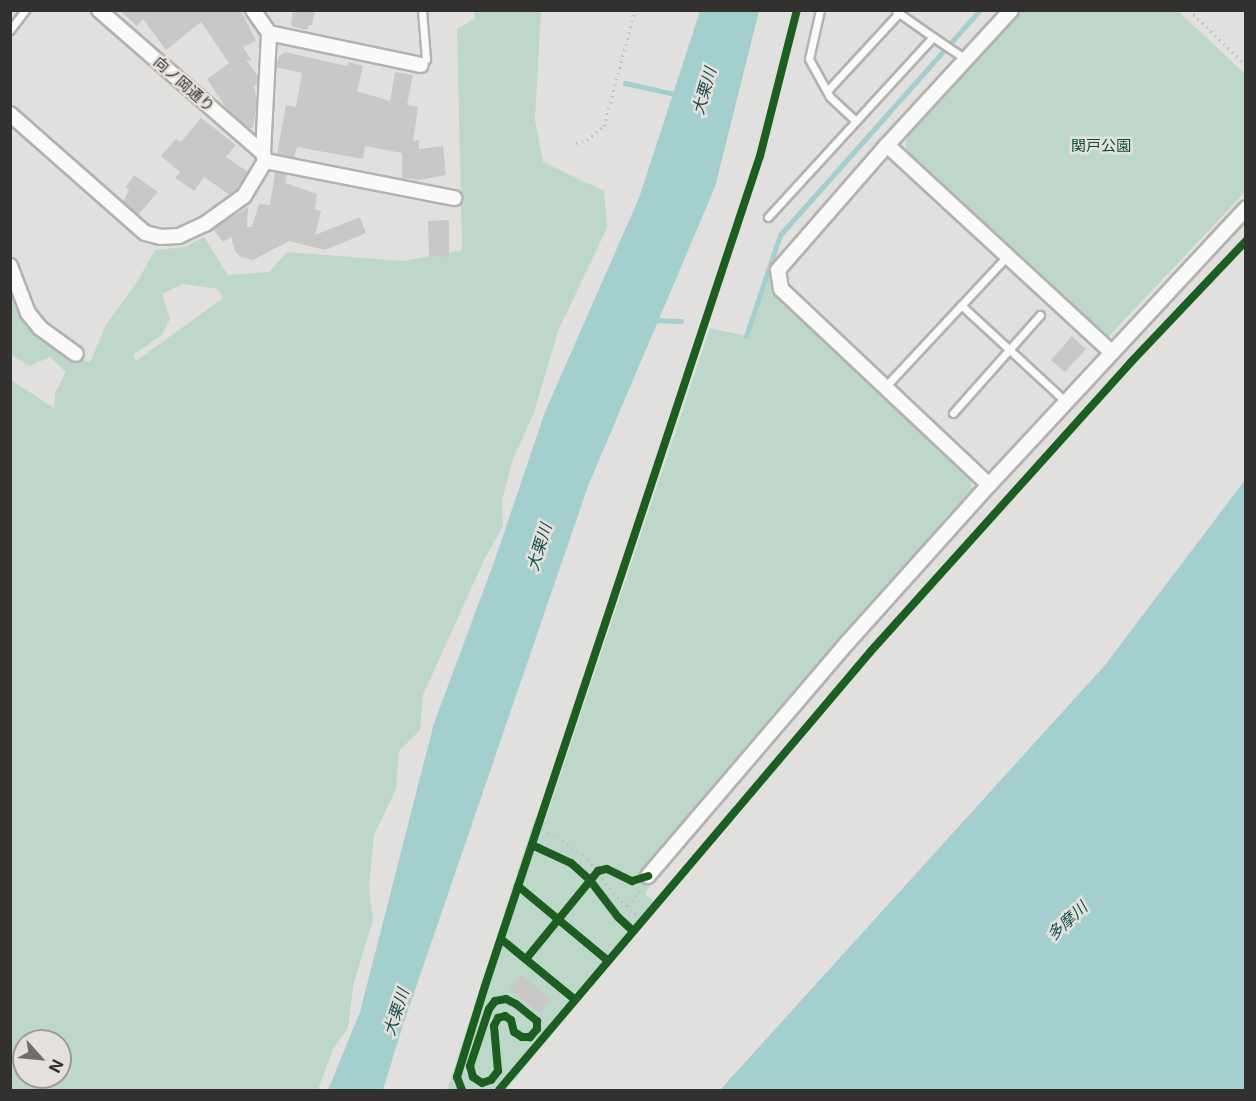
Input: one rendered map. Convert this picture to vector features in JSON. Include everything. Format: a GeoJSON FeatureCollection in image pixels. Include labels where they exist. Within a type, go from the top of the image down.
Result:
{"type":"FeatureCollection","features":[{"type":"Feature","properties":{"kind":"street","name":"向ノ岡通り"},"geometry":{"type":"LineString","coordinates":[[99,10],[264,157]]}},
{"type":"Feature","properties":{"kind":"street"},"geometry":{"type":"LineString","coordinates":[[10,114],[145,233],[161,237],[179,236],[206,225],[244,196],[264,157],[269,33],[253,10]]}},
{"type":"Feature","properties":{"kind":"street"},"geometry":{"type":"LineString","coordinates":[[988,485],[782,289],[778,270],[961,56],[1011,10]]}},
{"type":"Feature","properties":{"kind":"street"},"geometry":{"type":"LineString","coordinates":[[269,33],[421,65]]}},
{"type":"Feature","properties":{"kind":"street"},"geometry":{"type":"LineString","coordinates":[[887,145],[1111,352]]}},
{"type":"Feature","properties":{"kind":"street"},"geometry":{"type":"LineString","coordinates":[[264,157],[454,198]]}},
{"type":"Feature","properties":{"kind":"street"},"geometry":{"type":"LineString","coordinates":[[648,876],[847,643],[988,485],[1245,208]]}},
{"type":"Feature","properties":{"kind":"street"},"geometry":{"type":"LineString","coordinates":[[10,266],[28,313],[40,328],[76,354]]}},
{"type":"Feature","properties":{"kind":"lane"},"geometry":{"type":"LineString","coordinates":[[10,30],[25,10]]}},
{"type":"Feature","properties":{"kind":"lane"},"geometry":{"type":"LineString","coordinates":[[421,65],[426,59],[422,10]]}},
{"type":"Feature","properties":{"kind":"lane"},"geometry":{"type":"LineString","coordinates":[[820,10],[809,58],[827,91],[856,121]]}},
{"type":"Feature","properties":{"kind":"lane"},"geometry":{"type":"LineString","coordinates":[[827,91],[897,12],[961,56]]}},
{"type":"Feature","properties":{"kind":"lane"},"geometry":{"type":"LineString","coordinates":[[768,217],[935,38]]}},
{"type":"Feature","properties":{"kind":"lane"},"geometry":{"type":"LineString","coordinates":[[885,387],[1007,256]]}},
{"type":"Feature","properties":{"kind":"lane"},"geometry":{"type":"LineString","coordinates":[[961,305],[1066,402]]}},
{"type":"Feature","properties":{"kind":"lane"},"geometry":{"type":"LineString","coordinates":[[953,414],[1040,315]]}},
{"type":"Feature","properties":{"kind":"path"},"geometry":{"type":"LineString","coordinates":[[576,143],[587,140],[604,126],[635,10]]}},
{"type":"Feature","properties":{"kind":"path"},"geometry":{"type":"LineString","coordinates":[[1189,10],[1245,65]]}},
{"type":"Feature","properties":{"kind":"path"},"geometry":{"type":"LineString","coordinates":[[535,836],[540,816]]}},
{"type":"Feature","properties":{"kind":"path"},"geometry":{"type":"LineString","coordinates":[[537,827],[578,850],[598,871],[613,893],[642,919]]}},
{"type":"Feature","properties":{"kind":"path"},"geometry":{"type":"LineString","coordinates":[[589,879],[598,871],[607,869]]}},
{"type":"Feature","properties":{"kind":"path"},"geometry":{"type":"LineString","coordinates":[[627,907],[646,883],[648,876]]}},
{"type":"Feature","properties":{"kind":"green space"},"geometry":{"type":"Polygon","coordinates":[[[474,11],[541,11],[535,120],[543,162],[604,191],[607,228],[558,331],[534,413],[513,459],[502,500],[503,526],[485,558],[423,695],[420,730],[399,751],[396,789],[374,835],[369,888],[373,920],[354,982],[348,1028],[333,1049],[318,1090],[11,1090],[11,380],[54,408],[55,393],[66,372],[50,357],[30,366],[11,355],[10,283],[24,318],[76,358],[90,362],[107,323],[137,282],[155,250],[185,247],[204,237],[228,275],[269,272],[287,252],[403,261],[462,250],[457,29],[474,19],[474,11]],[[183,284],[162,294],[170,319],[162,335],[133,355],[136,361],[223,298],[218,289],[183,284]]]}},
{"type":"Feature","properties":{"kind":"green space","name":"関戸公園"},"geometry":{"type":"Polygon","coordinates":[[[1021,11],[1178,11],[1245,74],[1245,192],[1108,337],[906,150],[906,139],[1021,11]]]}},
{"type":"Feature","properties":{"kind":"green space"},"geometry":{"type":"Polygon","coordinates":[[[769,268],[778,270],[782,289],[969,477],[973,490],[851,627],[643,872],[654,880],[645,894],[659,905],[506,1090],[447,1090],[535,817],[545,821],[710,328],[746,336],[769,268]]]}},
{"type":"Feature","properties":{"kind":"water","name":"大栗川"},"geometry":{"type":"Polygon","coordinates":[[[700,11],[759,11],[715,187],[588,486],[402,1028],[383,1090],[328,1090],[360,1012],[434,723],[493,565],[545,412],[639,198],[700,11]]]}},
{"type":"Feature","properties":{"kind":"water","name":"多摩川"},"geometry":{"type":"Polygon","coordinates":[[[1245,480],[1245,1090],[720,1090],[1105,665],[1245,480]]]}},
{"type":"Feature","properties":{"kind":"building"},"geometry":{"type":"Polygon","coordinates":[[[119,10],[241,10],[256,41],[243,47],[252,61],[246,60],[258,76],[257,84],[254,86],[257,102],[253,128],[248,128],[227,109],[207,79],[229,63],[201,22],[166,50],[143,19],[137,26],[119,10]]]}},
{"type":"Feature","properties":{"kind":"building"},"geometry":{"type":"Polygon","coordinates":[[[293,10],[315,10],[312,25],[309,25],[307,30],[291,26],[293,10]]]}},
{"type":"Feature","properties":{"kind":"building"},"geometry":{"type":"Polygon","coordinates":[[[285,52],[347,66],[349,62],[363,66],[357,91],[390,101],[395,72],[413,75],[407,105],[418,107],[413,141],[419,140],[419,149],[443,146],[446,175],[419,180],[402,178],[402,153],[365,146],[363,159],[297,147],[294,158],[277,154],[286,105],[296,107],[302,73],[276,67],[279,56],[285,52]]]}},
{"type":"Feature","properties":{"kind":"building"},"geometry":{"type":"Polygon","coordinates":[[[201,118],[236,145],[226,157],[248,172],[237,190],[230,195],[204,177],[194,191],[175,178],[180,172],[161,156],[176,139],[181,142],[201,118]]]}},
{"type":"Feature","properties":{"kind":"building"},"geometry":{"type":"Polygon","coordinates":[[[275,172],[287,174],[285,183],[317,194],[315,209],[321,211],[315,235],[360,217],[366,233],[325,250],[289,241],[253,260],[241,257],[235,251],[231,237],[223,242],[213,229],[248,207],[247,227],[252,227],[259,204],[270,205],[275,172]]]}},
{"type":"Feature","properties":{"kind":"building"},"geometry":{"type":"Polygon","coordinates":[[[134,175],[158,192],[138,215],[123,202],[129,190],[126,187],[134,175]]]}},
{"type":"Feature","properties":{"kind":"building"},"geometry":{"type":"Polygon","coordinates":[[[449,220],[449,257],[429,256],[428,221],[449,220]]]}},
{"type":"Feature","properties":{"kind":"building"},"geometry":{"type":"Polygon","coordinates":[[[1072,336],[1086,349],[1065,372],[1051,360],[1072,336]]]}},
{"type":"Feature","properties":{"kind":"building"},"geometry":{"type":"Polygon","coordinates":[[[521,975],[551,999],[540,1013],[509,989],[521,975]]]}},
{"type":"Feature","properties":{"kind":"waterway"},"geometry":{"type":"LineString","coordinates":[[746,336],[780,235],[980,10]]}},
{"type":"Feature","properties":{"kind":"waterway"},"geometry":{"type":"LineString","coordinates":[[625,83],[679,95]]}},
{"type":"Feature","properties":{"kind":"waterway"},"geometry":{"type":"LineString","coordinates":[[652,320],[681,321]]}},
{"type":"Feature","properties":{"kind":"cycle path"},"geometry":{"type":"LineString","coordinates":[[462,1090],[457,1077],[485,986],[760,156],[797,10]]}},
{"type":"Feature","properties":{"kind":"cycle path"},"geometry":{"type":"LineString","coordinates":[[499,1090],[871,651],[1131,362],[1246,241]]}},
{"type":"Feature","properties":{"kind":"cycle path"},"geometry":{"type":"LineString","coordinates":[[532,845],[571,863],[589,879],[618,917],[632,930]]}},
{"type":"Feature","properties":{"kind":"cycle path"},"geometry":{"type":"LineString","coordinates":[[526,959],[598,871],[607,869],[632,881],[648,876]]}},
{"type":"Feature","properties":{"kind":"cycle path"},"geometry":{"type":"LineString","coordinates":[[518,886],[607,960]]}},
{"type":"Feature","properties":{"kind":"cycle path"},"geometry":{"type":"LineString","coordinates":[[501,939],[574,999]]}},
{"type":"Feature","properties":{"kind":"cycle path"},"geometry":{"type":"LineString","coordinates":[[506,999],[537,1021],[537,1029],[530,1037],[522,1037],[514,1032],[511,1020],[505,1016],[498,1018],[494,1026],[498,1071],[491,1080],[482,1083],[473,1077],[470,1066],[489,1009],[495,1001],[506,999]]}}]}
